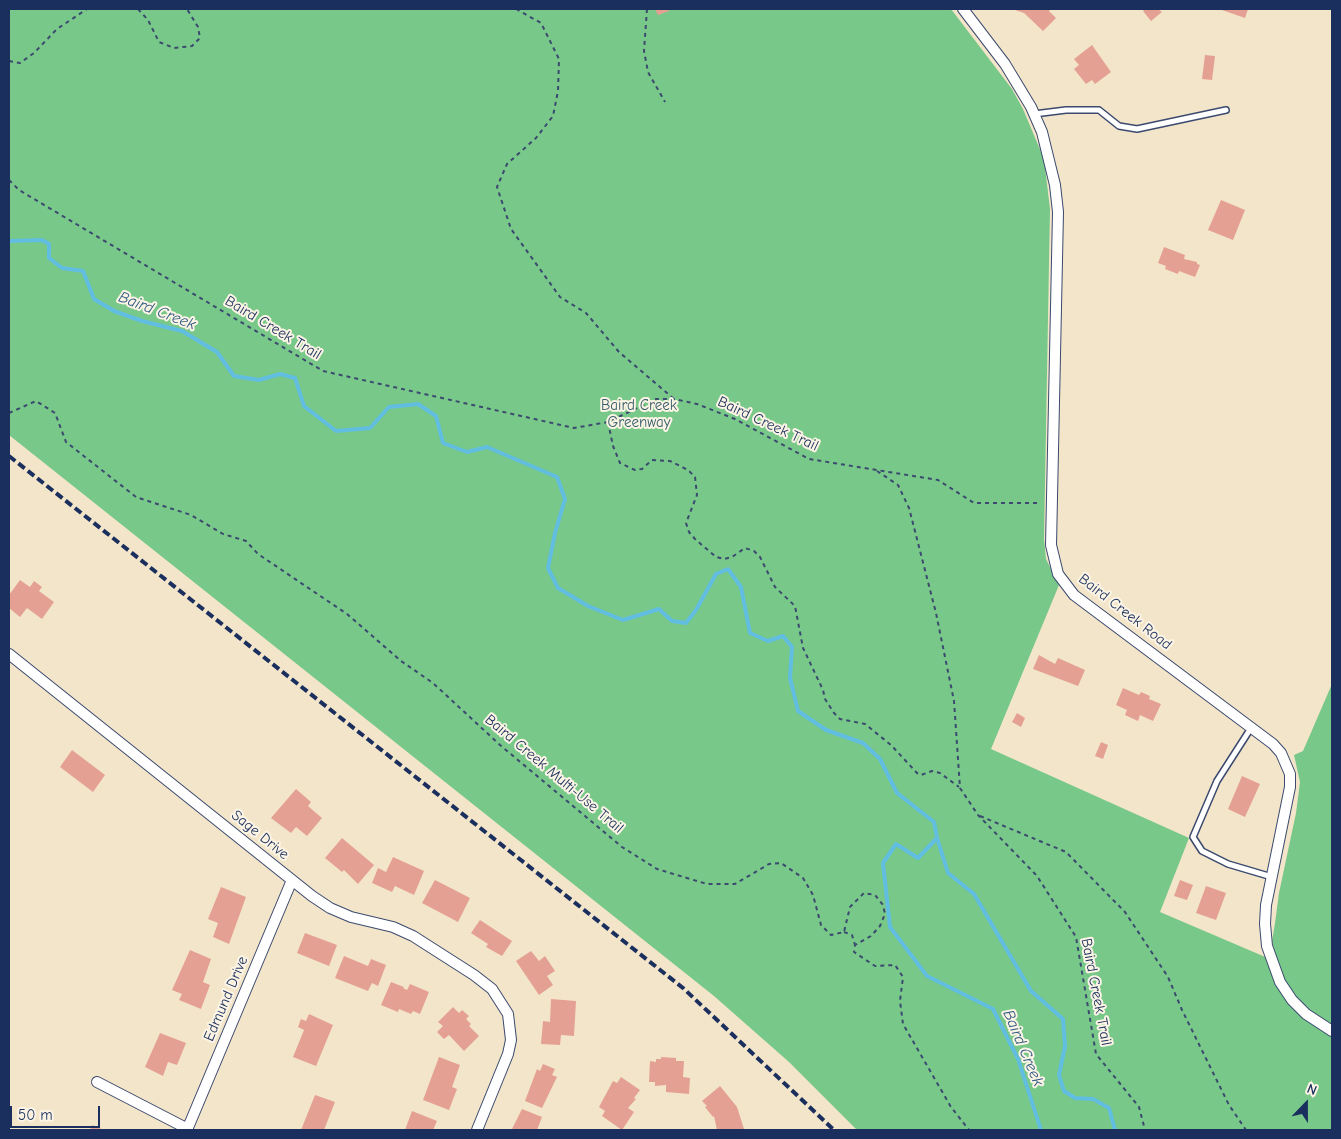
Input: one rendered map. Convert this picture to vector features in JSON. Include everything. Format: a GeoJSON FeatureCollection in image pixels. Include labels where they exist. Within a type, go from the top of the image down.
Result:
{"type":"FeatureCollection","features":[{"type":"Feature","properties":{"kind":"street","name":"Baird Creek Road"},"geometry":{"type":"LineString","coordinates":[[963,9],[1005,64],[1034,114],[1051,163],[1058,212],[1052,503],[1053,559],[1065,584],[1074,595],[1251,727],[1281,752],[1290,774],[1290,788],[1272,877],[1265,924],[1272,964],[1292,1000],[1306,1014],[1332,1031]]}},
{"type":"Feature","properties":{"kind":"street","name":"Sage Drive"},"geometry":{"type":"LineString","coordinates":[[9,654],[292,880],[330,908],[351,917],[393,927],[413,936],[474,975],[492,989],[506,1010],[511,1027],[508,1054],[477,1130]]}},
{"type":"Feature","properties":{"kind":"street","name":"Edmund Drive"},"geometry":{"type":"LineString","coordinates":[[187,1130],[292,880]]}},
{"type":"Feature","properties":{"kind":"street"},"geometry":{"type":"LineString","coordinates":[[97,1082],[187,1130]]}},
{"type":"Feature","properties":{"kind":"lane"},"geometry":{"type":"LineString","coordinates":[[1034,114],[1066,110],[1099,110],[1118,126],[1137,129],[1226,110]]}},
{"type":"Feature","properties":{"kind":"lane"},"geometry":{"type":"LineString","coordinates":[[1251,727],[1217,781],[1193,837],[1202,851],[1228,864],[1272,877]]}},
{"type":"Feature","properties":{"kind":"path"},"geometry":{"type":"LineString","coordinates":[[9,61],[20,62],[34,54],[57,29],[87,9]]}},
{"type":"Feature","properties":{"kind":"path"},"geometry":{"type":"LineString","coordinates":[[138,9],[148,20],[160,42],[174,48],[192,46],[200,38],[198,27],[187,9]]}},
{"type":"Feature","properties":{"kind":"path"},"geometry":{"type":"LineString","coordinates":[[245,9],[256,9]]}},
{"type":"Feature","properties":{"kind":"path"},"geometry":{"type":"LineString","coordinates":[[516,9],[541,23],[558,59],[558,91],[553,116],[536,138],[507,164],[497,187],[511,229],[560,297],[586,313],[620,352],[674,399]]}},
{"type":"Feature","properties":{"kind":"path"},"geometry":{"type":"LineString","coordinates":[[647,9],[644,51],[648,72],[664,102]]}},
{"type":"Feature","properties":{"kind":"path","name":"Baird Creek Trail"},"geometry":{"type":"LineString","coordinates":[[9,180],[19,190],[322,371],[574,428],[608,422],[656,399],[674,399],[697,404],[734,419],[809,459],[875,470],[898,485],[908,508],[936,613],[954,701],[960,788],[978,815],[1037,876],[1076,938],[1096,1054],[1139,1107],[1145,1130]]}},
{"type":"Feature","properties":{"kind":"path","name":"Baird Creek Multi-Use Trail"},"geometry":{"type":"LineString","coordinates":[[9,413],[36,401],[55,413],[66,442],[136,497],[191,515],[223,534],[246,542],[258,554],[347,614],[401,661],[433,683],[500,745],[622,847],[656,869],[707,884],[735,884],[769,864],[781,863],[803,878],[813,895],[821,925],[831,935],[844,932]]}},
{"type":"Feature","properties":{"kind":"path"},"geometry":{"type":"LineString","coordinates":[[608,422],[613,446],[620,463],[635,470],[642,469],[652,460],[670,461],[688,470],[696,477],[697,495],[686,522],[689,532],[695,539],[716,557],[724,559],[732,557],[745,548],[754,551],[760,557],[775,587],[796,606],[803,648],[823,690],[824,699],[834,714],[840,719],[865,724],[891,745],[917,773],[921,775],[932,771],[940,772],[960,788]]}},
{"type":"Feature","properties":{"kind":"path"},"geometry":{"type":"LineString","coordinates":[[875,470],[938,480],[974,503],[1052,503]]}},
{"type":"Feature","properties":{"kind":"path"},"geometry":{"type":"LineString","coordinates":[[978,815],[1066,852],[1125,912],[1168,977],[1182,1010],[1229,1105],[1246,1130]]}},
{"type":"Feature","properties":{"kind":"path"},"geometry":{"type":"LineString","coordinates":[[855,945],[871,936],[880,926],[885,914],[883,905],[874,895],[864,893],[850,907],[844,932],[852,935],[855,945],[854,952],[862,958],[875,966],[895,965],[903,976],[900,1002],[903,1024],[951,1107],[969,1130]]}},
{"type":"Feature","properties":{"kind":"green space","name":"Baird Creek Greenway"},"geometry":{"type":"Polygon","coordinates":[[[9,9],[951,9],[1012,89],[1023,109],[1044,159],[1050,209],[1044,539],[1046,559],[1059,585],[991,749],[1189,838],[1160,912],[1277,962],[1272,941],[1300,782],[1294,755],[1303,751],[1332,684],[1332,1130],[857,1130],[789,1062],[714,996],[9,435],[9,9]]]}},
{"type":"Feature","properties":{"kind":"building"},"geometry":{"type":"Polygon","coordinates":[[[655,9],[668,9],[669,11],[658,15],[655,9]]]}},
{"type":"Feature","properties":{"kind":"building"},"geometry":{"type":"Polygon","coordinates":[[[1012,9],[1051,9],[1049,11],[1056,18],[1043,31],[1024,13],[1012,9]]]}},
{"type":"Feature","properties":{"kind":"building"},"geometry":{"type":"Polygon","coordinates":[[[1145,9],[1158,9],[1162,12],[1151,21],[1143,11],[1145,9]]]}},
{"type":"Feature","properties":{"kind":"building"},"geometry":{"type":"Polygon","coordinates":[[[1219,9],[1248,9],[1245,18],[1219,9]]]}},
{"type":"Feature","properties":{"kind":"building"},"geometry":{"type":"Polygon","coordinates":[[[1092,45],[1111,72],[1095,84],[1092,80],[1086,84],[1074,69],[1079,65],[1074,59],[1092,45]]]}},
{"type":"Feature","properties":{"kind":"building"},"geometry":{"type":"Polygon","coordinates":[[[1205,55],[1215,56],[1212,80],[1202,79],[1205,55]]]}},
{"type":"Feature","properties":{"kind":"building"},"geometry":{"type":"Polygon","coordinates":[[[1221,200],[1245,210],[1233,240],[1208,230],[1221,200]]]}},
{"type":"Feature","properties":{"kind":"building"},"geometry":{"type":"Polygon","coordinates":[[[1164,247],[1185,255],[1184,259],[1197,262],[1200,265],[1195,277],[1179,271],[1178,274],[1165,269],[1166,266],[1158,263],[1164,247]]]}},
{"type":"Feature","properties":{"kind":"building"},"geometry":{"type":"Polygon","coordinates":[[[20,580],[30,587],[34,581],[42,587],[39,591],[54,602],[42,619],[27,608],[20,617],[9,608],[9,595],[20,580]]]}},
{"type":"Feature","properties":{"kind":"building"},"geometry":{"type":"Polygon","coordinates":[[[1039,655],[1055,664],[1058,658],[1085,670],[1078,686],[1033,669],[1039,655]]]}},
{"type":"Feature","properties":{"kind":"building"},"geometry":{"type":"Polygon","coordinates":[[[1123,688],[1139,695],[1141,692],[1150,696],[1149,699],[1161,704],[1153,721],[1140,715],[1138,721],[1125,715],[1127,710],[1116,705],[1123,688]]]}},
{"type":"Feature","properties":{"kind":"building"},"geometry":{"type":"Polygon","coordinates":[[[1017,713],[1025,718],[1021,727],[1012,722],[1017,713]]]}},
{"type":"Feature","properties":{"kind":"building"},"geometry":{"type":"Polygon","coordinates":[[[1101,742],[1108,745],[1103,759],[1095,756],[1101,742]]]}},
{"type":"Feature","properties":{"kind":"building"},"geometry":{"type":"Polygon","coordinates":[[[72,750],[105,775],[93,792],[60,767],[72,750]]]}},
{"type":"Feature","properties":{"kind":"building"},"geometry":{"type":"Polygon","coordinates":[[[1242,776],[1260,784],[1245,817],[1228,809],[1242,776]]]}},
{"type":"Feature","properties":{"kind":"building"},"geometry":{"type":"Polygon","coordinates":[[[296,789],[311,802],[308,806],[322,818],[307,836],[296,827],[291,833],[271,818],[296,789]]]}},
{"type":"Feature","properties":{"kind":"building"},"geometry":{"type":"Polygon","coordinates":[[[342,838],[374,865],[358,884],[344,870],[342,872],[325,858],[342,838]]]}},
{"type":"Feature","properties":{"kind":"building"},"geometry":{"type":"Polygon","coordinates":[[[393,857],[424,871],[414,895],[395,886],[392,892],[372,883],[378,868],[386,872],[393,857]]]}},
{"type":"Feature","properties":{"kind":"building"},"geometry":{"type":"Polygon","coordinates":[[[435,880],[470,898],[458,922],[422,903],[435,880]]]}},
{"type":"Feature","properties":{"kind":"building"},"geometry":{"type":"Polygon","coordinates":[[[1180,880],[1193,885],[1187,900],[1174,896],[1180,880]]]}},
{"type":"Feature","properties":{"kind":"building"},"geometry":{"type":"Polygon","coordinates":[[[1206,886],[1226,893],[1216,920],[1196,913],[1206,886]]]}},
{"type":"Feature","properties":{"kind":"building"},"geometry":{"type":"Polygon","coordinates":[[[221,887],[246,897],[229,944],[213,937],[218,923],[208,919],[221,887]]]}},
{"type":"Feature","properties":{"kind":"building"},"geometry":{"type":"Polygon","coordinates":[[[480,920],[512,941],[502,956],[486,947],[488,944],[471,933],[480,920]]]}},
{"type":"Feature","properties":{"kind":"building"},"geometry":{"type":"Polygon","coordinates":[[[305,933],[337,945],[329,966],[297,953],[305,933]]]}},
{"type":"Feature","properties":{"kind":"building"},"geometry":{"type":"Polygon","coordinates":[[[190,950],[211,959],[203,982],[210,985],[201,1009],[179,1000],[182,994],[172,990],[190,950]]]}},
{"type":"Feature","properties":{"kind":"building"},"geometry":{"type":"Polygon","coordinates":[[[531,951],[539,961],[545,956],[555,971],[547,976],[553,985],[539,995],[516,961],[531,951]]]}},
{"type":"Feature","properties":{"kind":"building"},"geometry":{"type":"Polygon","coordinates":[[[344,956],[368,966],[371,959],[386,965],[378,986],[372,983],[368,991],[335,978],[344,956]]]}},
{"type":"Feature","properties":{"kind":"building"},"geometry":{"type":"Polygon","coordinates":[[[391,982],[407,990],[410,984],[429,992],[420,1014],[413,1011],[411,1014],[399,1009],[398,1012],[381,1005],[391,982]]]}},
{"type":"Feature","properties":{"kind":"building"},"geometry":{"type":"Polygon","coordinates":[[[551,999],[576,1001],[574,1036],[561,1035],[560,1045],[541,1044],[543,1021],[550,1022],[551,999]]]}},
{"type":"Feature","properties":{"kind":"building"},"geometry":{"type":"Polygon","coordinates":[[[453,1007],[459,1013],[462,1010],[469,1016],[466,1019],[471,1024],[469,1026],[479,1036],[464,1051],[449,1035],[444,1039],[437,1032],[443,1026],[438,1022],[453,1007]]]}},
{"type":"Feature","properties":{"kind":"building"},"geometry":{"type":"Polygon","coordinates":[[[309,1014],[333,1025],[316,1066],[293,1057],[304,1030],[298,1027],[301,1019],[306,1021],[309,1014]]]}},
{"type":"Feature","properties":{"kind":"building"},"geometry":{"type":"Polygon","coordinates":[[[160,1033],[186,1043],[177,1065],[168,1062],[163,1076],[145,1067],[160,1033]]]}},
{"type":"Feature","properties":{"kind":"building"},"geometry":{"type":"Polygon","coordinates":[[[439,1057],[460,1065],[452,1087],[457,1089],[449,1110],[423,1100],[439,1057]]]}},
{"type":"Feature","properties":{"kind":"building"},"geometry":{"type":"Polygon","coordinates":[[[661,1057],[676,1058],[676,1061],[684,1061],[683,1077],[690,1078],[689,1094],[666,1092],[666,1085],[655,1086],[655,1082],[649,1082],[650,1061],[656,1062],[656,1059],[661,1059],[661,1057]]]}},
{"type":"Feature","properties":{"kind":"building"},"geometry":{"type":"Polygon","coordinates":[[[543,1064],[555,1069],[552,1075],[557,1077],[542,1108],[525,1101],[537,1069],[540,1071],[543,1064]]]}},
{"type":"Feature","properties":{"kind":"building"},"geometry":{"type":"Polygon","coordinates":[[[621,1077],[640,1090],[634,1098],[636,1099],[628,1108],[634,1112],[622,1130],[602,1116],[605,1111],[599,1107],[613,1081],[617,1083],[621,1077]]]}},
{"type":"Feature","properties":{"kind":"building"},"geometry":{"type":"Polygon","coordinates":[[[720,1086],[737,1107],[744,1129],[717,1130],[714,1116],[702,1101],[720,1086]]]}},
{"type":"Feature","properties":{"kind":"building"},"geometry":{"type":"Polygon","coordinates":[[[315,1095],[335,1102],[324,1130],[301,1130],[315,1095]]]}},
{"type":"Feature","properties":{"kind":"building"},"geometry":{"type":"Polygon","coordinates":[[[522,1109],[542,1117],[537,1130],[512,1129],[522,1109]]]}},
{"type":"Feature","properties":{"kind":"building"},"geometry":{"type":"Polygon","coordinates":[[[412,1111],[437,1121],[433,1130],[405,1130],[412,1111]]]}},
{"type":"Feature","properties":{"kind":"building"},"geometry":{"type":"Polygon","coordinates":[[[92,1125],[104,1130],[90,1130],[92,1125]]]}},
{"type":"Feature","properties":{"kind":"waterway","name":"Baird Creek"},"geometry":{"type":"LineString","coordinates":[[9,241],[42,240],[49,244],[49,258],[62,268],[83,271],[94,299],[114,311],[142,321],[182,331],[217,352],[234,376],[259,380],[280,374],[295,378],[304,406],[336,431],[370,428],[389,407],[418,404],[436,416],[443,443],[467,452],[487,447],[557,477],[565,499],[555,533],[548,568],[558,588],[588,606],[623,620],[659,609],[672,621],[686,623],[696,610],[716,574],[728,569],[741,587],[750,633],[768,641],[783,636],[792,647],[790,678],[798,711],[826,730],[863,743],[880,759],[897,793],[934,822],[937,838],[918,858],[896,844],[883,863],[890,927],[927,976],[993,1009],[1018,1059],[1041,1130]]}},
{"type":"Feature","properties":{"kind":"waterway","name":"Baird Creek"},"geometry":{"type":"LineString","coordinates":[[937,838],[948,873],[974,894],[1031,991],[1063,1019],[1065,1046],[1059,1075],[1064,1091],[1075,1098],[1093,1099],[1109,1108],[1115,1130]]}},
{"type":"Feature","properties":{"kind":"railway"},"geometry":{"type":"LineString","coordinates":[[9,456],[683,988],[834,1130]]}}]}
